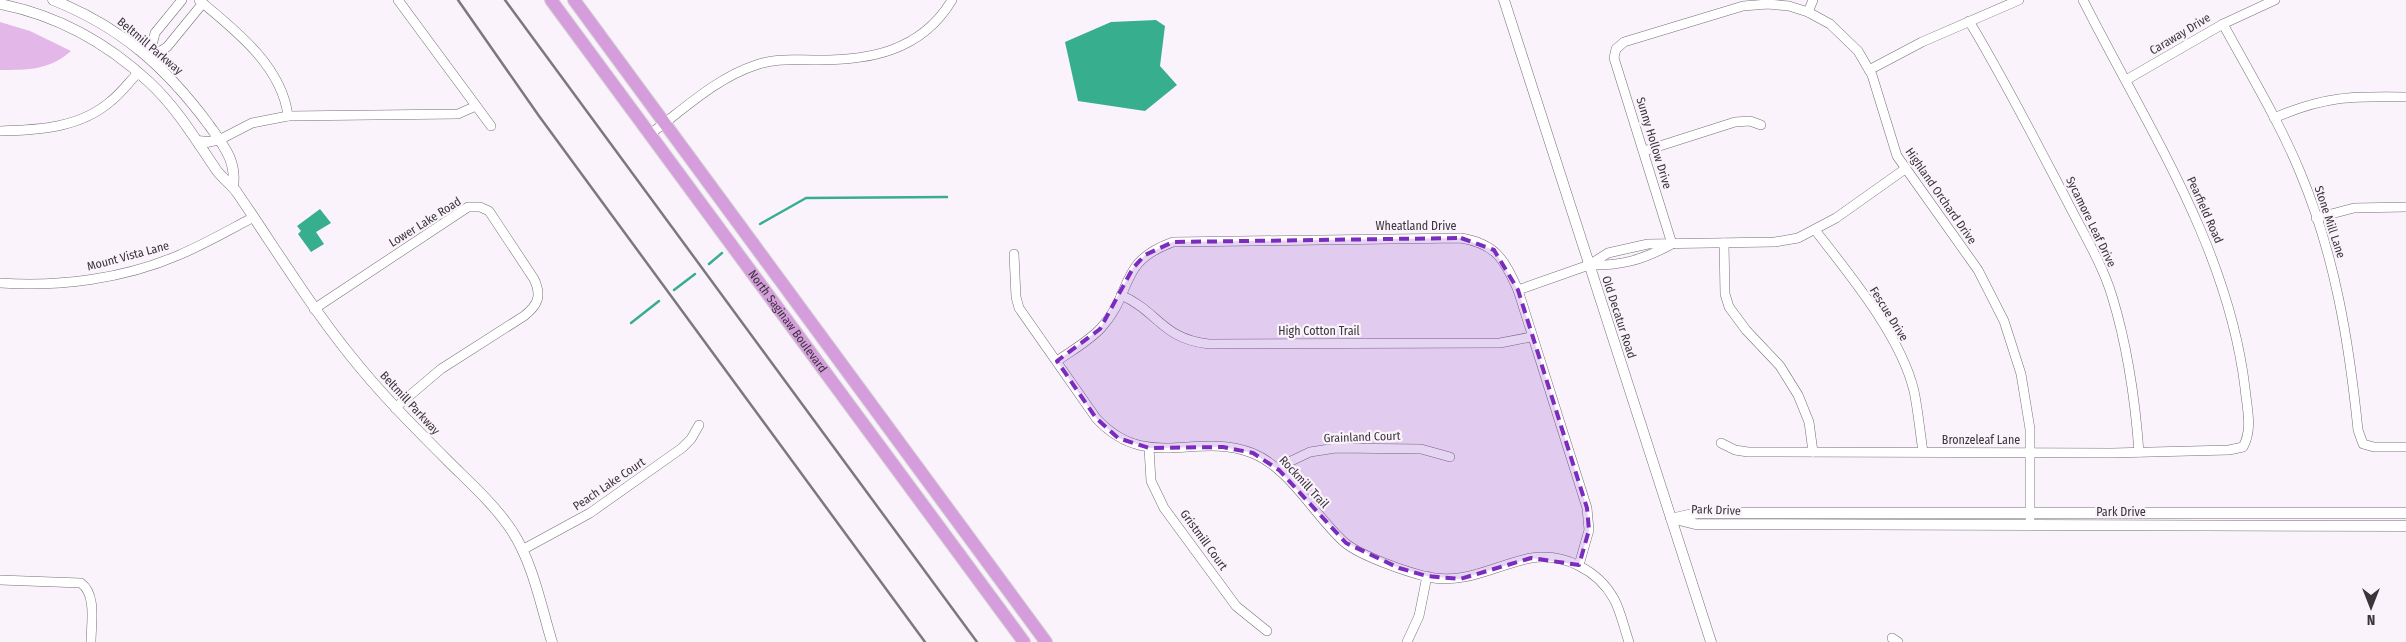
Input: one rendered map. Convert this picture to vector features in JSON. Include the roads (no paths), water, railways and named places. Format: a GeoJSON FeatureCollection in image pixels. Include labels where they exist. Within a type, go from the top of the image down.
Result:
{"type":"FeatureCollection","features":[{"type":"Feature","properties":{"kind":"main road","name":"North Saginaw Boulevard"},"geometry":{"type":"LineString","coordinates":[[551,0],[1024,642]]}},
{"type":"Feature","properties":{"kind":"main road","name":"North Saginaw Boulevard"},"geometry":{"type":"LineString","coordinates":[[574,0],[1046,642]]}},
{"type":"Feature","properties":{"kind":"street","name":"Beltmill Parkway"},"geometry":{"type":"LineString","coordinates":[[53,0],[106,26],[149,58],[184,92],[221,140],[235,172],[233,186]]}},
{"type":"Feature","properties":{"kind":"street"},"geometry":{"type":"LineString","coordinates":[[149,58],[155,33],[182,0]]}},
{"type":"Feature","properties":{"kind":"street"},"geometry":{"type":"LineString","coordinates":[[398,0],[491,126]]}},
{"type":"Feature","properties":{"kind":"street"},"geometry":{"type":"LineString","coordinates":[[650,134],[722,81],[754,65],[776,60],[854,60],[877,56],[904,45],[929,28],[952,0]]}},
{"type":"Feature","properties":{"kind":"street","name":"Old Decatur Road"},"geometry":{"type":"LineString","coordinates":[[1504,0],[1711,642]]}},
{"type":"Feature","properties":{"kind":"street"},"geometry":{"type":"LineString","coordinates":[[1808,12],[1813,0]]}},
{"type":"Feature","properties":{"kind":"street"},"geometry":{"type":"LineString","coordinates":[[1869,70],[1922,42],[2019,0]]}},
{"type":"Feature","properties":{"kind":"street","name":"Pearfield Road"},"geometry":{"type":"LineString","coordinates":[[2083,0],[2126,80],[2207,244],[2230,308],[2242,366],[2250,435],[2243,447]]}},
{"type":"Feature","properties":{"kind":"street","name":"Caraway Drive"},"geometry":{"type":"LineString","coordinates":[[2126,80],[2223,24],[2275,0]]}},
{"type":"Feature","properties":{"kind":"street"},"geometry":{"type":"LineString","coordinates":[[0,130],[27,130],[62,126],[88,116],[110,102],[138,73],[149,58],[167,46],[201,2],[244,39],[275,77],[286,105],[288,116]]}},
{"type":"Feature","properties":{"kind":"street","name":"Beltmill Parkway"},"geometry":{"type":"LineString","coordinates":[[0,4],[28,11],[71,28],[120,57],[174,109],[198,141],[215,169],[233,186],[314,309],[395,408],[495,508],[513,532],[522,550],[552,642]]}},
{"type":"Feature","properties":{"kind":"street","name":"Highland Orchard Drive"},"geometry":{"type":"LineString","coordinates":[[1616,49],[1624,42],[1744,6],[1768,4],[1789,6],[1808,12],[1830,24],[1858,51],[1869,70],[1892,144],[1905,169],[1926,194],[1978,270],[2004,321],[2020,374],[2030,429],[2030,524]]}},
{"type":"Feature","properties":{"kind":"street","name":"Sycamore Leaf Drive"},"geometry":{"type":"LineString","coordinates":[[1969,21],[1989,54],[2057,182],[2112,293],[2127,348],[2136,401],[2139,452]]}},
{"type":"Feature","properties":{"kind":"street","name":"Stone Mill Lane"},"geometry":{"type":"LineString","coordinates":[[2223,24],[2274,118],[2300,172],[2316,218],[2344,314],[2358,430],[2362,444],[2374,447],[2406,447]]}},
{"type":"Feature","properties":{"kind":"street","name":"Sunny Hollow Drive"},"geometry":{"type":"LineString","coordinates":[[1616,49],[1614,58],[1672,244]]}},
{"type":"Feature","properties":{"kind":"street"},"geometry":{"type":"LineString","coordinates":[[2274,118],[2300,107],[2340,97],[2406,96]]}},
{"type":"Feature","properties":{"kind":"street"},"geometry":{"type":"LineString","coordinates":[[198,141],[221,140],[252,123],[288,116],[458,114],[476,106]]}},
{"type":"Feature","properties":{"kind":"street"},"geometry":{"type":"LineString","coordinates":[[1644,151],[1735,122],[1750,121],[1761,126]]}},
{"type":"Feature","properties":{"kind":"street"},"geometry":{"type":"LineString","coordinates":[[1518,290],[1589,265],[1608,253],[1648,244],[1775,242],[1798,238],[1815,230],[1905,169]]}},
{"type":"Feature","properties":{"kind":"street"},"geometry":{"type":"LineString","coordinates":[[2316,218],[2354,208],[2406,206]]}},
{"type":"Feature","properties":{"kind":"street","name":"Lower Lake Road"},"geometry":{"type":"LineString","coordinates":[[314,309],[468,207],[480,207],[489,211],[534,279],[539,290],[539,300],[534,308],[524,316],[441,369],[395,408]]}},
{"type":"Feature","properties":{"kind":"street","name":"Mount Vista Lane"},"geometry":{"type":"LineString","coordinates":[[0,283],[32,286],[86,280],[137,269],[178,255],[254,217]]}},
{"type":"Feature","properties":{"kind":"street","name":"Fescue Drive"},"geometry":{"type":"LineString","coordinates":[[1815,230],[1868,302],[1896,346],[1914,389],[1923,452]]}},
{"type":"Feature","properties":{"kind":"street","name":"Wheatland Drive"},"geometry":{"type":"LineString","coordinates":[[1057,361],[1100,329],[1121,296],[1133,268],[1145,255],[1158,247],[1173,242],[1188,240],[1461,238],[1475,240],[1494,250],[1508,267],[1518,290],[1531,337],[1587,508],[1589,530],[1579,565]]}},
{"type":"Feature","properties":{"kind":"street"},"geometry":{"type":"LineString","coordinates":[[1724,243],[1725,294],[1730,307],[1746,330],[1780,366],[1798,396],[1810,422],[1812,452]]}},
{"type":"Feature","properties":{"kind":"street"},"geometry":{"type":"LineString","coordinates":[[1589,265],[1615,266],[1648,256],[1672,244]]}},
{"type":"Feature","properties":{"kind":"street","name":"Rockmill Trail"},"geometry":{"type":"LineString","coordinates":[[1014,254],[1016,297],[1019,308],[1106,429],[1134,445],[1149,448],[1239,449],[1265,459],[1279,470],[1346,543],[1399,568],[1427,576],[1460,579],[1531,558],[1548,558],[1579,565],[1596,576],[1610,594],[1629,642]]}},
{"type":"Feature","properties":{"kind":"street","name":"High Cotton Trail"},"geometry":{"type":"LineString","coordinates":[[1121,296],[1139,304],[1168,331],[1182,339],[1208,344],[1500,343],[1531,337]]}},
{"type":"Feature","properties":{"kind":"street","name":"Peach Lake Court"},"geometry":{"type":"LineString","coordinates":[[522,550],[590,513],[682,448],[691,439],[699,425]]}},
{"type":"Feature","properties":{"kind":"street","name":"Bronzeleaf Lane"},"geometry":{"type":"LineString","coordinates":[[1721,443],[1735,450],[1748,452],[2139,452],[2229,450],[2243,447]]}},
{"type":"Feature","properties":{"kind":"street","name":"Gristmill Court"},"geometry":{"type":"LineString","coordinates":[[1149,448],[1151,481],[1164,508],[1236,606],[1267,631]]}},
{"type":"Feature","properties":{"kind":"street","name":"Grainland Court"},"geometry":{"type":"LineString","coordinates":[[1279,470],[1289,462],[1310,452],[1336,448],[1421,449],[1450,457]]}},
{"type":"Feature","properties":{"kind":"street","name":"Park Drive"},"geometry":{"type":"LineString","coordinates":[[1671,518],[1697,513],[2406,513]]}},
{"type":"Feature","properties":{"kind":"street","name":"Park Drive"},"geometry":{"type":"LineString","coordinates":[[1671,518],[1695,524],[2406,526]]}},
{"type":"Feature","properties":{"kind":"street"},"geometry":{"type":"LineString","coordinates":[[1407,642],[1419,616],[1427,576]]}},
{"type":"Feature","properties":{"kind":"street"},"geometry":{"type":"LineString","coordinates":[[0,580],[81,583],[86,586],[91,599],[91,642]]}},
{"type":"Feature","properties":{"kind":"waterway"},"geometry":{"type":"LineString","coordinates":[[760,224],[806,198],[947,197]]}},
{"type":"Feature","properties":{"kind":"waterway"},"geometry":{"type":"LineString","coordinates":[[709,264],[722,253]]}},
{"type":"Feature","properties":{"kind":"waterway"},"geometry":{"type":"LineString","coordinates":[[674,290],[695,274]]}},
{"type":"Feature","properties":{"kind":"waterway"},"geometry":{"type":"LineString","coordinates":[[631,323],[659,301]]}},
{"type":"Feature","properties":{"kind":"railway"},"geometry":{"type":"LineString","coordinates":[[458,0],[539,116],[925,642]]}},
{"type":"Feature","properties":{"kind":"railway"},"geometry":{"type":"LineString","coordinates":[[505,0],[977,642]]}}]}
